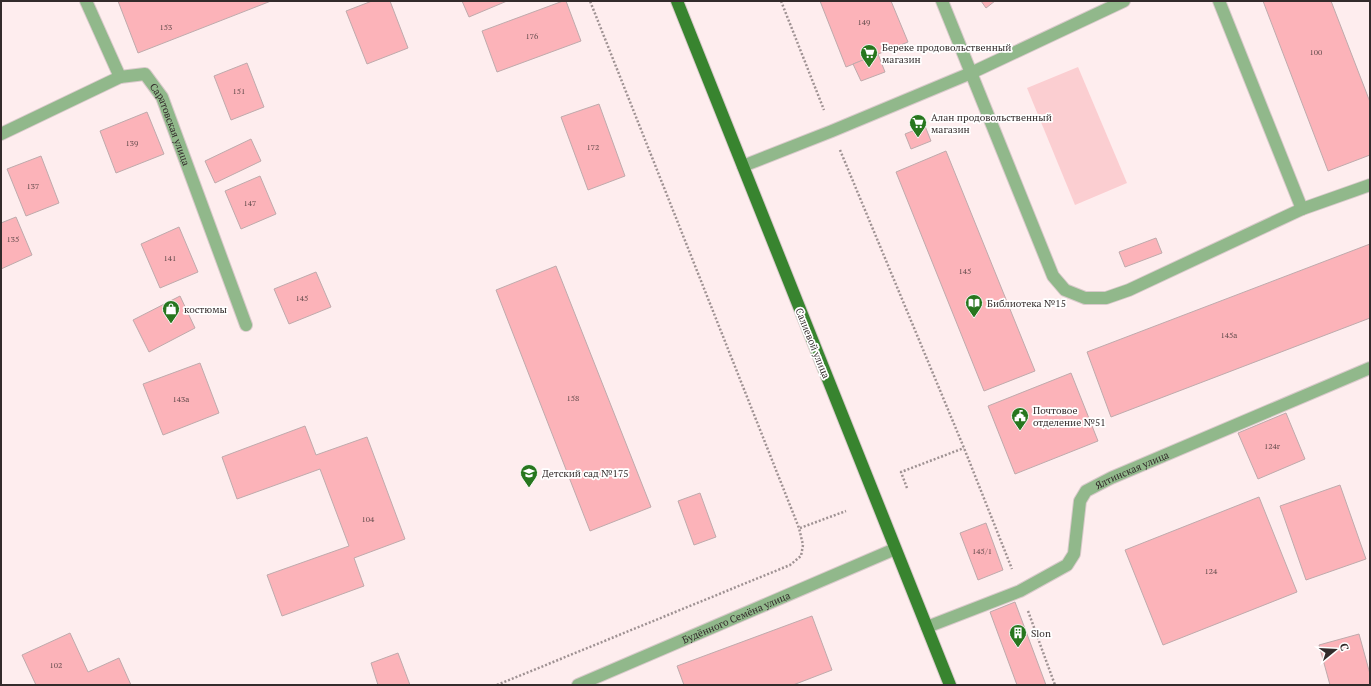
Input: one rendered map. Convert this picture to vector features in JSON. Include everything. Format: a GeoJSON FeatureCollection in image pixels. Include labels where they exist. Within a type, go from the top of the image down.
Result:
{"type":"FeatureCollection","features":[{"type":"Feature","properties":{"kind":"main road","name":"Салиевой улица"},"geometry":{"type":"LineString","coordinates":[[677,1],[950,685]]}},
{"type":"Feature","properties":{"kind":"street"},"geometry":{"type":"LineString","coordinates":[[86,1],[120,77]]}},
{"type":"Feature","properties":{"kind":"street"},"geometry":{"type":"LineString","coordinates":[[942,1],[1053,276],[1065,290],[1085,298],[1106,298],[1129,290],[1302,209],[1370,185]]}},
{"type":"Feature","properties":{"kind":"street"},"geometry":{"type":"LineString","coordinates":[[743,166],[832,131],[971,73],[1124,1]]}},
{"type":"Feature","properties":{"kind":"street"},"geometry":{"type":"LineString","coordinates":[[1219,1],[1302,209]]}},
{"type":"Feature","properties":{"kind":"street","name":"Саратовская улица"},"geometry":{"type":"LineString","coordinates":[[1,134],[120,77],[145,74],[162,97],[246,325]]}},
{"type":"Feature","properties":{"kind":"street","name":"Ялтинская улица"},"geometry":{"type":"LineString","coordinates":[[926,627],[1020,591],[1067,565],[1074,554],[1080,501],[1086,491],[1111,478],[1370,368]]}},
{"type":"Feature","properties":{"kind":"street","name":"Будённого Семёна улица"},"geometry":{"type":"LineString","coordinates":[[578,685],[895,549]]}},
{"type":"Feature","properties":{"kind":"path"},"geometry":{"type":"LineString","coordinates":[[497,685],[790,566],[801,556],[803,545],[800,528],[590,1]]}},
{"type":"Feature","properties":{"kind":"path"},"geometry":{"type":"LineString","coordinates":[[781,1],[832,131],[964,448],[1055,685]]}},
{"type":"Feature","properties":{"kind":"path"},"geometry":{"type":"LineString","coordinates":[[907,488],[902,472],[964,448]]}},
{"type":"Feature","properties":{"kind":"path"},"geometry":{"type":"LineString","coordinates":[[800,528],[846,511]]}},
{"type":"Feature","properties":{"kind":"shaded area"},"geometry":{"type":"Polygon","coordinates":[[[1078,67],[1127,183],[1075,205],[1027,88],[1078,67]]]}},
{"type":"Feature","properties":{"kind":"building"},"geometry":{"type":"Polygon","coordinates":[[[118,1],[271,1],[138,53],[118,1]]]}},
{"type":"Feature","properties":{"kind":"building"},"geometry":{"type":"Polygon","coordinates":[[[372,1],[390,1],[408,48],[367,64],[346,11],[372,1]]]}},
{"type":"Feature","properties":{"kind":"building"},"geometry":{"type":"Polygon","coordinates":[[[462,1],[507,1],[469,17],[462,1]]]}},
{"type":"Feature","properties":{"kind":"building"},"geometry":{"type":"Polygon","coordinates":[[[566,1],[581,41],[497,72],[482,31],[566,1]]]}},
{"type":"Feature","properties":{"kind":"building"},"geometry":{"type":"Polygon","coordinates":[[[820,1],[891,1],[908,42],[846,67],[820,1]]]}},
{"type":"Feature","properties":{"kind":"building"},"geometry":{"type":"Polygon","coordinates":[[[981,1],[995,1],[986,8],[981,1]]]}},
{"type":"Feature","properties":{"kind":"building"},"geometry":{"type":"Polygon","coordinates":[[[1263,1],[1331,1],[1370,102],[1370,155],[1328,171],[1263,1]]]}},
{"type":"Feature","properties":{"kind":"building","name":"Береке продовольственный магазин"},"geometry":{"type":"Polygon","coordinates":[[[878,54],[885,72],[861,81],[853,64],[878,54]]]}},
{"type":"Feature","properties":{"kind":"building"},"geometry":{"type":"Polygon","coordinates":[[[247,63],[264,107],[231,120],[214,76],[247,63]]]}},
{"type":"Feature","properties":{"kind":"building"},"geometry":{"type":"Polygon","coordinates":[[[599,104],[625,176],[588,190],[561,117],[599,104]]]}},
{"type":"Feature","properties":{"kind":"building"},"geometry":{"type":"Polygon","coordinates":[[[147,112],[164,154],[116,173],[100,131],[147,112]]]}},
{"type":"Feature","properties":{"kind":"building","name":"Алан продовольственный магазин"},"geometry":{"type":"Polygon","coordinates":[[[925,126],[931,141],[911,149],[905,134],[925,126]]]}},
{"type":"Feature","properties":{"kind":"building"},"geometry":{"type":"Polygon","coordinates":[[[251,139],[261,161],[215,183],[205,161],[251,139]]]}},
{"type":"Feature","properties":{"kind":"building"},"geometry":{"type":"Polygon","coordinates":[[[946,151],[1035,371],[984,391],[896,172],[946,151]]]}},
{"type":"Feature","properties":{"kind":"building"},"geometry":{"type":"Polygon","coordinates":[[[41,156],[59,203],[26,216],[7,169],[41,156]]]}},
{"type":"Feature","properties":{"kind":"building"},"geometry":{"type":"Polygon","coordinates":[[[260,176],[276,214],[241,229],[225,191],[260,176]]]}},
{"type":"Feature","properties":{"kind":"building"},"geometry":{"type":"Polygon","coordinates":[[[16,217],[32,255],[1,269],[1,223],[16,217]]]}},
{"type":"Feature","properties":{"kind":"building"},"geometry":{"type":"Polygon","coordinates":[[[179,227],[198,272],[160,288],[141,244],[179,227]]]}},
{"type":"Feature","properties":{"kind":"building"},"geometry":{"type":"Polygon","coordinates":[[[1156,238],[1162,253],[1125,267],[1119,252],[1156,238]]]}},
{"type":"Feature","properties":{"kind":"building"},"geometry":{"type":"Polygon","coordinates":[[[1370,244],[1370,318],[1111,417],[1087,352],[1370,244]]]}},
{"type":"Feature","properties":{"kind":"building"},"geometry":{"type":"Polygon","coordinates":[[[556,266],[651,507],[590,531],[496,290],[556,266]]]}},
{"type":"Feature","properties":{"kind":"building"},"geometry":{"type":"Polygon","coordinates":[[[316,272],[331,307],[289,324],[274,289],[316,272]]]}},
{"type":"Feature","properties":{"kind":"building"},"geometry":{"type":"Polygon","coordinates":[[[180,296],[195,328],[149,352],[133,320],[180,296]]]}},
{"type":"Feature","properties":{"kind":"building"},"geometry":{"type":"Polygon","coordinates":[[[200,363],[219,413],[163,435],[143,384],[200,363]]]}},
{"type":"Feature","properties":{"kind":"building"},"geometry":{"type":"Polygon","coordinates":[[[1071,373],[1098,441],[1015,474],[988,406],[1071,373]]]}},
{"type":"Feature","properties":{"kind":"building"},"geometry":{"type":"Polygon","coordinates":[[[1286,413],[1305,459],[1258,479],[1238,433],[1286,413]]]}},
{"type":"Feature","properties":{"kind":"building"},"geometry":{"type":"Polygon","coordinates":[[[305,426],[316,455],[367,437],[405,539],[354,558],[364,586],[282,616],[267,575],[349,546],[320,469],[237,499],[222,457],[305,426]]]}},
{"type":"Feature","properties":{"kind":"building"},"geometry":{"type":"Polygon","coordinates":[[[1340,485],[1366,559],[1306,580],[1280,506],[1340,485]]]}},
{"type":"Feature","properties":{"kind":"building"},"geometry":{"type":"Polygon","coordinates":[[[700,493],[716,537],[694,545],[678,501],[700,493]]]}},
{"type":"Feature","properties":{"kind":"building"},"geometry":{"type":"Polygon","coordinates":[[[1259,497],[1297,592],[1163,645],[1125,550],[1259,497]]]}},
{"type":"Feature","properties":{"kind":"building"},"geometry":{"type":"Polygon","coordinates":[[[986,523],[1003,570],[978,580],[960,533],[986,523]]]}},
{"type":"Feature","properties":{"kind":"building","name":"Slon"},"geometry":{"type":"Polygon","coordinates":[[[1015,602],[1046,685],[1017,685],[990,612],[1015,602]]]}},
{"type":"Feature","properties":{"kind":"building"},"geometry":{"type":"Polygon","coordinates":[[[812,616],[832,670],[793,685],[684,685],[677,666],[812,616]]]}},
{"type":"Feature","properties":{"kind":"building"},"geometry":{"type":"Polygon","coordinates":[[[70,633],[88,672],[119,658],[131,685],[36,685],[22,655],[70,633]]]}},
{"type":"Feature","properties":{"kind":"building"},"geometry":{"type":"Polygon","coordinates":[[[1359,634],[1370,674],[1370,685],[1330,685],[1319,645],[1359,634]]]}},
{"type":"Feature","properties":{"kind":"building"},"geometry":{"type":"Polygon","coordinates":[[[398,653],[410,685],[378,685],[371,663],[398,653]]]}},
{"type":"Feature","properties":{"kind":"place","name":"Береке продовольственный магазин"},"geometry":{"type":"Point","coordinates":[869,68]}},
{"type":"Feature","properties":{"kind":"place","name":"Алан продовольственный магазин"},"geometry":{"type":"Point","coordinates":[918,138]}},
{"type":"Feature","properties":{"kind":"place","name":"Библиотека №15"},"geometry":{"type":"Point","coordinates":[974,318]}},
{"type":"Feature","properties":{"kind":"place","name":"костюмы"},"geometry":{"type":"Point","coordinates":[171,324]}},
{"type":"Feature","properties":{"kind":"place","name":"Почтовое отделение №51"},"geometry":{"type":"Point","coordinates":[1020,431]}},
{"type":"Feature","properties":{"kind":"place","name":"Детский сад №175"},"geometry":{"type":"Point","coordinates":[529,488]}},
{"type":"Feature","properties":{"kind":"place","name":"Slon"},"geometry":{"type":"Point","coordinates":[1018,648]}}]}
